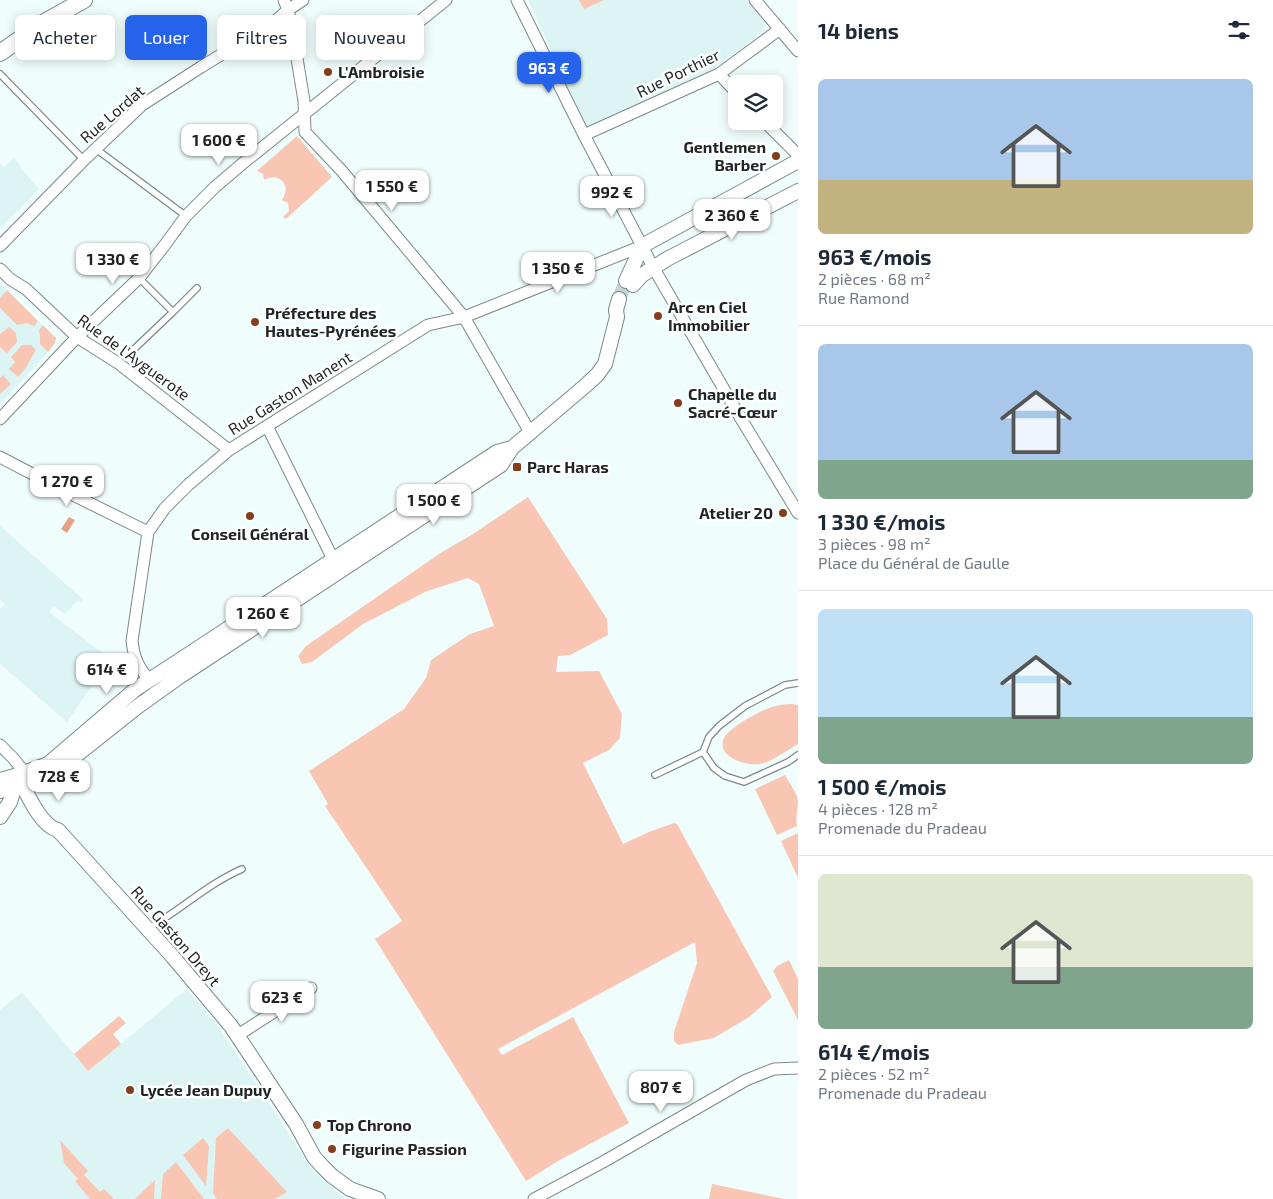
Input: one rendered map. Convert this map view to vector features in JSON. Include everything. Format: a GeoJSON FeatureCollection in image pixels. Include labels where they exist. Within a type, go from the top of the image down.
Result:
{"type":"FeatureCollection","features":[{"type":"Feature","properties":{"kind":"main road"},"geometry":{"type":"LineString","coordinates":[[0,53],[40,24],[84,0]]}},
{"type":"Feature","properties":{"kind":"street","name":"Rue Lordat"},"geometry":{"type":"LineString","coordinates":[[0,246],[84,160],[142,105],[273,23],[286,5],[303,0]]}},
{"type":"Feature","properties":{"kind":"street"},"geometry":{"type":"LineString","coordinates":[[0,419],[77,337],[139,278],[186,216],[215,187],[446,0]]}},
{"type":"Feature","properties":{"kind":"street"},"geometry":{"type":"LineString","coordinates":[[517,0],[584,135],[653,267],[798,513]]}},
{"type":"Feature","properties":{"kind":"street"},"geometry":{"type":"LineString","coordinates":[[755,0],[798,51]]}},
{"type":"Feature","properties":{"kind":"street"},"geometry":{"type":"LineString","coordinates":[[286,5],[292,28],[304,101],[305,132],[341,170],[464,317],[531,434]]}},
{"type":"Feature","properties":{"kind":"street","name":"Rue Porthier"},"geometry":{"type":"LineString","coordinates":[[584,135],[719,74],[780,29]]}},
{"type":"Feature","properties":{"kind":"street"},"geometry":{"type":"LineString","coordinates":[[719,74],[728,84]]}},
{"type":"Feature","properties":{"kind":"street"},"geometry":{"type":"LineString","coordinates":[[773,130],[798,156]]}},
{"type":"Feature","properties":{"kind":"street"},"geometry":{"type":"LineString","coordinates":[[798,161],[642,246],[630,283],[653,267],[798,191]]}},
{"type":"Feature","properties":{"kind":"street","name":"Rue Gaston Manent"},"geometry":{"type":"LineString","coordinates":[[149,680],[139,668],[134,656],[132,641],[148,532],[165,508],[188,485],[229,450],[428,325],[464,317],[642,246]]}},
{"type":"Feature","properties":{"kind":"street","name":"Rue de l'Ayguerote"},"geometry":{"type":"LineString","coordinates":[[0,269],[10,279],[26,289],[77,337],[118,363],[229,450]]}},
{"type":"Feature","properties":{"kind":"street"},"geometry":{"type":"LineString","coordinates":[[0,780],[45,778],[54,773],[179,676],[501,465],[512,448],[531,434],[597,375],[605,364],[617,317],[616,310],[623,301]]}},
{"type":"Feature","properties":{"kind":"street"},"geometry":{"type":"LineString","coordinates":[[267,426],[333,559],[336,567],[330,577]]}},
{"type":"Feature","properties":{"kind":"street"},"geometry":{"type":"LineString","coordinates":[[0,791],[48,764],[137,688],[497,452],[512,448]]}},
{"type":"Feature","properties":{"kind":"street"},"geometry":{"type":"LineString","coordinates":[[0,457],[148,532]]}},
{"type":"Feature","properties":{"kind":"street"},"geometry":{"type":"LineString","coordinates":[[3,748],[13,758],[22,780]]}},
{"type":"Feature","properties":{"kind":"street"},"geometry":{"type":"LineString","coordinates":[[0,817],[22,780]]}},
{"type":"Feature","properties":{"kind":"street","name":"Rue Gaston Dreyt"},"geometry":{"type":"LineString","coordinates":[[22,780],[27,796],[43,819],[51,828],[58,830],[148,929],[191,977],[238,1035],[318,1161],[332,1176],[350,1189],[378,1199]]}},
{"type":"Feature","properties":{"kind":"street"},"geometry":{"type":"LineString","coordinates":[[238,1035],[311,988]]}},
{"type":"Feature","properties":{"kind":"street"},"geometry":{"type":"LineString","coordinates":[[534,1199],[603,1162],[746,1080],[774,1069],[798,1068]]}},
{"type":"Feature","properties":{"kind":"lane"},"geometry":{"type":"LineString","coordinates":[[0,74],[84,160]]}},
{"type":"Feature","properties":{"kind":"lane"},"geometry":{"type":"LineString","coordinates":[[96,149],[186,216]]}},
{"type":"Feature","properties":{"kind":"lane"},"geometry":{"type":"LineString","coordinates":[[139,278],[173,312]]}},
{"type":"Feature","properties":{"kind":"lane"},"geometry":{"type":"LineString","coordinates":[[133,350],[198,288]]}},
{"type":"Feature","properties":{"kind":"lane"},"geometry":{"type":"LineString","coordinates":[[655,775],[704,752],[709,737],[719,726],[745,706],[784,685],[798,684]]}},
{"type":"Feature","properties":{"kind":"lane"},"geometry":{"type":"LineString","coordinates":[[704,752],[714,768],[725,776],[744,782],[798,756]]}},
{"type":"Feature","properties":{"kind":"lane"},"geometry":{"type":"LineString","coordinates":[[148,929],[201,892],[242,869]]}},
{"type":"Feature","properties":{"kind":"shaded area"},"geometry":{"type":"Polygon","coordinates":[[[528,0],[747,0],[766,23],[764,31],[712,70],[587,129],[528,0]]]}},
{"type":"Feature","properties":{"kind":"shaded area"},"geometry":{"type":"Polygon","coordinates":[[[579,0],[604,0],[584,9],[579,0]]]}},
{"type":"Feature","properties":{"kind":"shaded area"},"geometry":{"type":"Polygon","coordinates":[[[297,136],[332,177],[286,219],[282,218],[289,211],[288,203],[282,200],[286,189],[285,185],[279,178],[275,177],[264,180],[263,174],[257,171],[297,136]]]}},
{"type":"Feature","properties":{"kind":"shaded area"},"geometry":{"type":"Polygon","coordinates":[[[14,158],[39,189],[0,228],[0,163],[4,167],[14,158]]]}},
{"type":"Feature","properties":{"kind":"shaded area"},"geometry":{"type":"Polygon","coordinates":[[[0,284],[56,338],[56,341],[0,404],[0,284]]]}},
{"type":"Feature","properties":{"kind":"shaded area"},"geometry":{"type":"Polygon","coordinates":[[[7,290],[38,321],[34,326],[26,323],[17,325],[0,308],[0,298],[7,290]]]}},
{"type":"Feature","properties":{"kind":"shaded area"},"geometry":{"type":"Polygon","coordinates":[[[43,325],[56,338],[55,343],[48,352],[40,344],[39,330],[43,325]]]}},
{"type":"Feature","properties":{"kind":"shaded area"},"geometry":{"type":"Polygon","coordinates":[[[9,327],[16,333],[17,342],[7,353],[0,347],[0,334],[9,327]]]}},
{"type":"Feature","properties":{"kind":"shaded area"},"geometry":{"type":"Polygon","coordinates":[[[22,345],[31,345],[36,350],[18,377],[9,369],[15,362],[11,357],[22,345]]]}},
{"type":"Feature","properties":{"kind":"shaded area"},"geometry":{"type":"Polygon","coordinates":[[[3,375],[11,384],[0,394],[0,378],[3,375]]]}},
{"type":"Feature","properties":{"kind":"shaded area"},"geometry":{"type":"Polygon","coordinates":[[[528,497],[607,619],[608,635],[570,655],[558,656],[556,672],[599,671],[622,714],[620,738],[609,750],[583,763],[623,844],[649,832],[674,823],[677,824],[772,997],[749,1017],[714,1038],[678,1045],[674,1041],[674,1032],[697,963],[695,942],[498,1049],[502,1055],[573,1017],[629,1123],[558,1161],[526,1181],[375,939],[402,921],[325,806],[328,804],[309,771],[404,709],[426,678],[431,660],[470,634],[494,626],[479,584],[468,578],[427,591],[363,624],[312,662],[302,664],[298,656],[306,646],[442,552],[473,534],[528,497]]]}},
{"type":"Feature","properties":{"kind":"shaded area"},"geometry":{"type":"Polygon","coordinates":[[[69,517],[75,520],[67,533],[61,529],[69,517]]]}},
{"type":"Feature","properties":{"kind":"shaded area"},"geometry":{"type":"Polygon","coordinates":[[[0,526],[84,600],[81,603],[78,600],[65,614],[54,606],[49,612],[110,659],[67,722],[0,664],[0,609],[5,604],[0,600],[0,526]]]}},
{"type":"Feature","properties":{"kind":"shaded area"},"geometry":{"type":"Polygon","coordinates":[[[791,704],[798,705],[798,744],[764,763],[758,764],[743,763],[735,760],[724,751],[724,738],[738,725],[753,715],[767,709],[791,704]]]}},
{"type":"Feature","properties":{"kind":"shaded area"},"geometry":{"type":"Polygon","coordinates":[[[785,775],[795,791],[798,801],[797,826],[777,835],[755,789],[785,775]]]}},
{"type":"Feature","properties":{"kind":"shaded area"},"geometry":{"type":"Polygon","coordinates":[[[798,833],[798,878],[781,841],[798,833]]]}},
{"type":"Feature","properties":{"kind":"shaded area"},"geometry":{"type":"Polygon","coordinates":[[[789,960],[798,979],[798,1020],[773,971],[777,966],[789,960]]]}},
{"type":"Feature","properties":{"kind":"shaded area","name":"Lycée Jean Dupuy"},"geometry":{"type":"Polygon","coordinates":[[[187,989],[217,1025],[314,1172],[345,1199],[0,1199],[0,1010],[22,992],[88,1071],[187,989]]]}},
{"type":"Feature","properties":{"kind":"shaded area"},"geometry":{"type":"Polygon","coordinates":[[[119,1016],[126,1023],[113,1034],[121,1044],[88,1071],[74,1054],[119,1016]]]}},
{"type":"Feature","properties":{"kind":"shaded area"},"geometry":{"type":"Polygon","coordinates":[[[228,1128],[287,1192],[275,1199],[217,1199],[213,1193],[216,1138],[228,1128]]]}},
{"type":"Feature","properties":{"kind":"shaded area"},"geometry":{"type":"Polygon","coordinates":[[[203,1138],[209,1146],[206,1186],[183,1155],[203,1138]]]}},
{"type":"Feature","properties":{"kind":"shaded area"},"geometry":{"type":"Polygon","coordinates":[[[60,1140],[88,1171],[84,1175],[100,1192],[104,1189],[114,1199],[90,1199],[75,1181],[78,1179],[64,1163],[60,1140]]]}},
{"type":"Feature","properties":{"kind":"shaded area"},"geometry":{"type":"Polygon","coordinates":[[[176,1162],[204,1199],[161,1199],[163,1174],[176,1162]]]}},
{"type":"Feature","properties":{"kind":"shaded area"},"geometry":{"type":"Polygon","coordinates":[[[155,1180],[154,1199],[135,1199],[155,1180]]]}},
{"type":"Feature","properties":{"kind":"shaded area"},"geometry":{"type":"Polygon","coordinates":[[[712,1184],[784,1199],[709,1199],[712,1184]]]}},
{"type":"Feature","properties":{"kind":"tunnel"},"geometry":{"type":"LineString","coordinates":[[619,299],[626,281]]}},
{"type":"Feature","properties":{"kind":"place","name":"L'Ambroisie"},"geometry":{"type":"Point","coordinates":[328,72]}},
{"type":"Feature","properties":{"kind":"place","name":"Gentlemen Barber"},"geometry":{"type":"Point","coordinates":[776,156]}},
{"type":"Feature","properties":{"kind":"place","name":"Arc en Ciel Immobilier"},"geometry":{"type":"Point","coordinates":[658,316]}},
{"type":"Feature","properties":{"kind":"place","name":"Préfecture des Hautes-Pyrénées"},"geometry":{"type":"Point","coordinates":[255,322]}},
{"type":"Feature","properties":{"kind":"place","name":"Chapelle du Sacré-Cœur"},"geometry":{"type":"Point","coordinates":[678,403]}},
{"type":"Feature","properties":{"kind":"place","name":"Parc Haras"},"geometry":{"type":"Point","coordinates":[517,467]}},
{"type":"Feature","properties":{"kind":"place","name":"Atelier 20"},"geometry":{"type":"Point","coordinates":[783,513]}},
{"type":"Feature","properties":{"kind":"place","name":"Conseil Général"},"geometry":{"type":"Point","coordinates":[250,516]}},
{"type":"Feature","properties":{"kind":"place","name":"Lycée Jean Dupuy"},"geometry":{"type":"Point","coordinates":[130,1090]}},
{"type":"Feature","properties":{"kind":"place","name":"Top Chrono"},"geometry":{"type":"Point","coordinates":[317,1125]}},
{"type":"Feature","properties":{"kind":"place","name":"Figurine Passion"},"geometry":{"type":"Point","coordinates":[332,1149]}}]}
